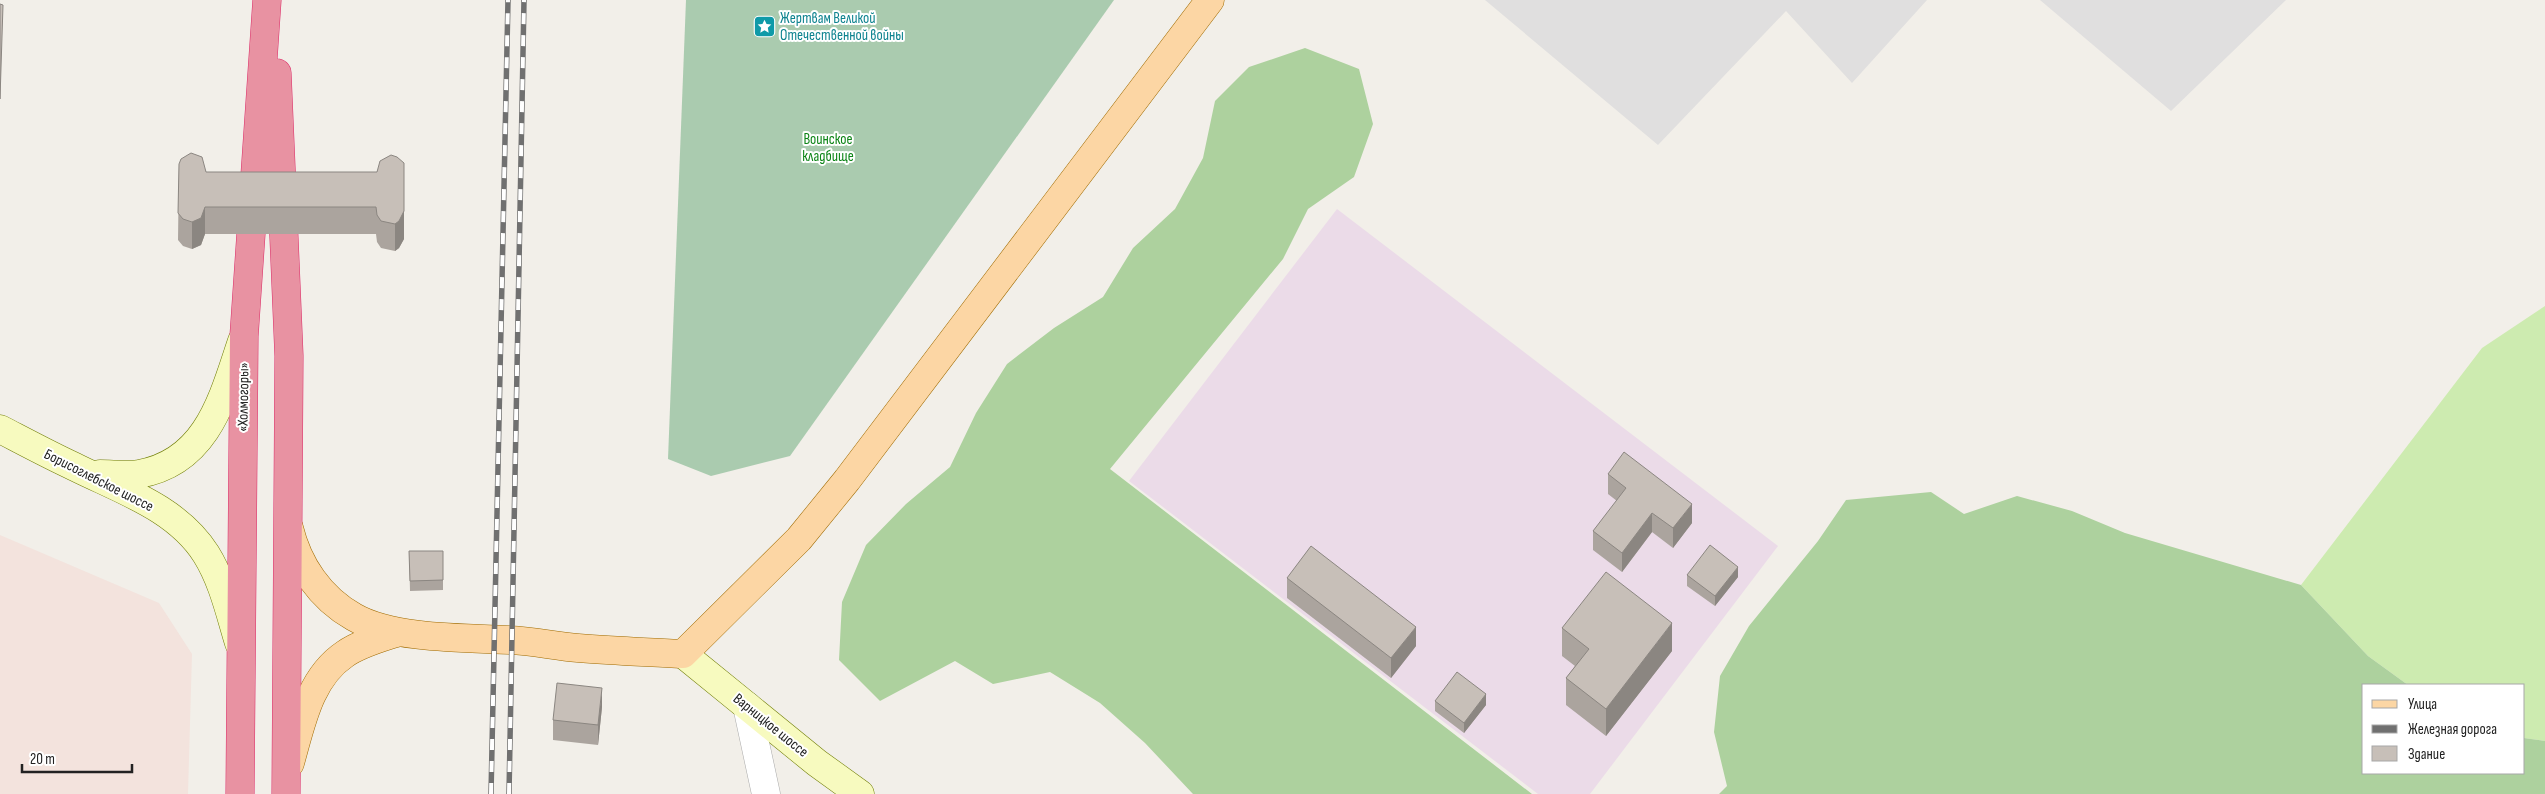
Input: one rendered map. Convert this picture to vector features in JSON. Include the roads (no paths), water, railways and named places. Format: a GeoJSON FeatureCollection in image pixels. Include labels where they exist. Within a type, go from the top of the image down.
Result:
{"type":"FeatureCollection","features":[{"type":"Feature","properties":{"kind":"highway","name":"«Холмогоры»"},"geometry":{"type":"LineString","coordinates":[[240,794],[244,336],[266,0]]}},
{"type":"Feature","properties":{"kind":"highway"},"geometry":{"type":"LineString","coordinates":[[274,0],[289,356],[286,786]]}},
{"type":"Feature","properties":{"kind":"main road"},"geometry":{"type":"LineString","coordinates":[[287,517],[294,549],[315,584],[327,597],[354,618],[371,625],[399,632],[512,640],[579,648],[684,654],[799,539],[847,480],[1210,0]]}},
{"type":"Feature","properties":{"kind":"main road"},"geometry":{"type":"LineString","coordinates":[[286,786],[304,711],[312,693],[333,663],[363,644],[399,632]]}},
{"type":"Feature","properties":{"kind":"street"},"geometry":{"type":"LineString","coordinates":[[91,474],[138,474],[153,470],[169,463],[197,442],[214,420],[244,336]]}},
{"type":"Feature","properties":{"kind":"street","name":"Борисоглебское шоссе"},"geometry":{"type":"LineString","coordinates":[[0,429],[150,504],[191,536],[205,553],[216,572],[240,646]]}},
{"type":"Feature","properties":{"kind":"street","name":"Варницкое шоссе"},"geometry":{"type":"LineString","coordinates":[[684,654],[860,794]]}},
{"type":"Feature","properties":{"kind":"street"},"geometry":{"type":"LineString","coordinates":[[747,706],[766,794]]}},
{"type":"Feature","properties":{"kind":"railway"},"geometry":{"type":"LineString","coordinates":[[491,794],[508,0]]}},
{"type":"Feature","properties":{"kind":"railway"},"geometry":{"type":"LineString","coordinates":[[509,794],[524,0]]}},
{"type":"Feature","properties":{"kind":"place","name":"Жертвам Великой Отечественной войны"},"geometry":{"type":"Point","coordinates":[764,27]}},
{"type":"Feature","properties":{"kind":"park label","name":"Воинское кладбище"},"geometry":{"type":"Point","coordinates":[828,148]}}]}
